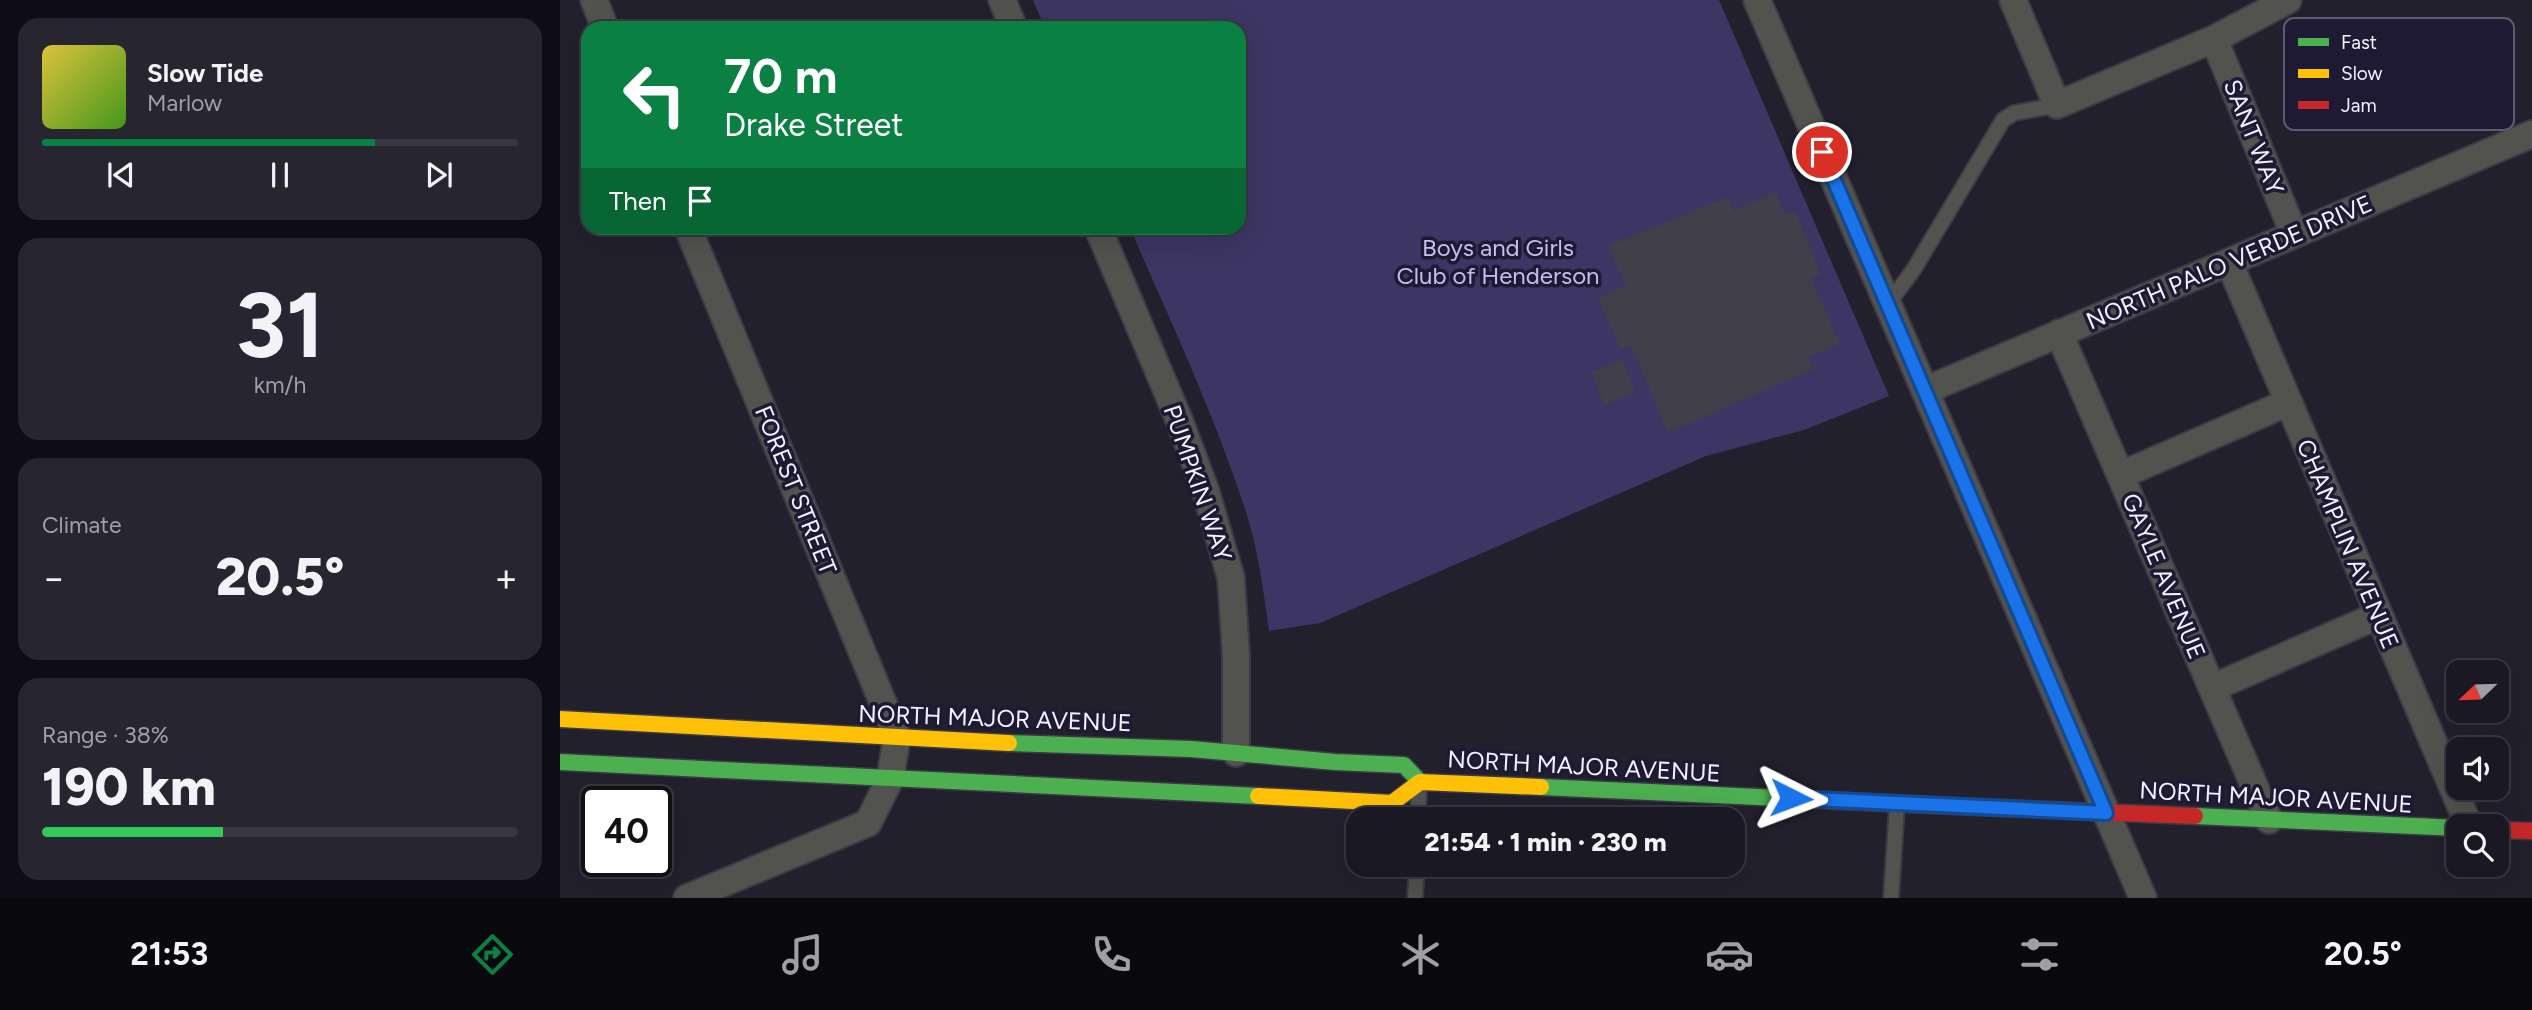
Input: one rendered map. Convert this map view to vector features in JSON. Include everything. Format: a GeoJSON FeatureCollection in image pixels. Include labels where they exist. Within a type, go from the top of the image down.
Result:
{"type":"FeatureCollection","features":[{"type":"Feature","properties":{"kind":"street"},"geometry":{"type":"LineString","coordinates":[[594,0],[602,21]]}},
{"type":"Feature","properties":{"kind":"street"},"geometry":{"type":"LineString","coordinates":[[1002,0],[1011,21]]}},
{"type":"Feature","properties":{"kind":"street"},"geometry":{"type":"LineString","coordinates":[[1757,0],[2143,898]]}},
{"type":"Feature","properties":{"kind":"street"},"geometry":{"type":"LineString","coordinates":[[2013,0],[2057,105],[2214,39],[2288,0]]}},
{"type":"Feature","properties":{"kind":"street","name":"SANT WAY"},"geometry":{"type":"LineString","coordinates":[[2214,39],[2294,234]]}},
{"type":"Feature","properties":{"kind":"street","name":"NORTH PALO VERDE DRIVE"},"geometry":{"type":"LineString","coordinates":[[1926,390],[2532,134]]}},
{"type":"Feature","properties":{"kind":"street","name":"FOREST STREET"},"geometry":{"type":"LineString","coordinates":[[691,235],[894,757]]}},
{"type":"Feature","properties":{"kind":"street","name":"PUMPKIN WAY"},"geometry":{"type":"LineString","coordinates":[[1101,235],[1180,422],[1206,492],[1231,578],[1236,655],[1236,753]]}},
{"type":"Feature","properties":{"kind":"street","name":"CHAMPLIN AVENUE"},"geometry":{"type":"LineString","coordinates":[[2230,262],[2287,403],[2464,814]]}},
{"type":"Feature","properties":{"kind":"street","name":"GAYLE AVENUE"},"geometry":{"type":"LineString","coordinates":[[2059,333],[2269,820]]}},
{"type":"Feature","properties":{"kind":"street"},"geometry":{"type":"LineString","coordinates":[[2121,475],[2287,403]]}},
{"type":"Feature","properties":{"kind":"street"},"geometry":{"type":"LineString","coordinates":[[2213,688],[2379,615]]}},
{"type":"Feature","properties":{"kind":"street","name":"NORTH MAJOR AVENUE"},"geometry":{"type":"LineString","coordinates":[[560,719],[894,757],[1392,803],[1420,782],[2446,827]]}},
{"type":"Feature","properties":{"kind":"street","name":"NORTH MAJOR AVENUE"},"geometry":{"type":"LineString","coordinates":[[560,762],[894,757],[1191,748],[1404,765],[1420,782]]}},
{"type":"Feature","properties":{"kind":"street"},"geometry":{"type":"LineString","coordinates":[[687,898],[868,823],[894,757]]}},
{"type":"Feature","properties":{"kind":"street"},"geometry":{"type":"LineString","coordinates":[[2509,830],[2532,831]]}},
{"type":"Feature","properties":{"kind":"lane"},"geometry":{"type":"LineString","coordinates":[[1888,304],[1914,269],[2003,120],[2014,113],[2057,105]]}},
{"type":"Feature","properties":{"kind":"lane"},"geometry":{"type":"LineString","coordinates":[[1419,807],[1420,782]]}},
{"type":"Feature","properties":{"kind":"lane"},"geometry":{"type":"LineString","coordinates":[[1891,898],[1897,803]]}},
{"type":"Feature","properties":{"kind":"lane"},"geometry":{"type":"LineString","coordinates":[[1415,898],[1416,877]]}},
{"type":"Feature","properties":{"kind":"green space","name":"Boys and Girls Club of Henderson"},"geometry":{"type":"Polygon","coordinates":[[[1033,0],[1719,0],[1889,396],[1804,430],[1706,456],[1320,623],[1269,631],[1256,548],[1230,465],[1133,235],[1246,235],[1246,21],[1042,21],[1033,0]]]}},
{"type":"Feature","properties":{"kind":"building","name":"Boys and Girls Club of Henderson"},"geometry":{"type":"Polygon","coordinates":[[[1776,192],[1785,215],[1795,211],[1821,274],[1811,278],[1840,344],[1809,356],[1813,369],[1668,433],[1631,345],[1621,350],[1598,298],[1626,286],[1608,246],[1728,197],[1734,211],[1776,192]]]}},
{"type":"Feature","properties":{"kind":"building"},"geometry":{"type":"Polygon","coordinates":[[[1622,359],[1635,392],[1604,405],[1591,372],[1622,359]]]}},
{"type":"Feature","properties":{"kind":"traffic: fast"},"geometry":{"type":"LineString","coordinates":[[1009,743],[1191,749],[1335,762],[1404,765],[1420,782]]}},
{"type":"Feature","properties":{"kind":"traffic: fast"},"geometry":{"type":"LineString","coordinates":[[560,762],[1258,796]]}},
{"type":"Feature","properties":{"kind":"traffic: fast"},"geometry":{"type":"LineString","coordinates":[[1541,787],[1931,805]]}},
{"type":"Feature","properties":{"kind":"traffic: fast"},"geometry":{"type":"LineString","coordinates":[[2195,816],[2446,827]]}},
{"type":"Feature","properties":{"kind":"traffic: slow"},"geometry":{"type":"LineString","coordinates":[[560,719],[1009,743]]}},
{"type":"Feature","properties":{"kind":"traffic: slow"},"geometry":{"type":"LineString","coordinates":[[1258,796],[1392,803],[1420,782],[1541,787]]}},
{"type":"Feature","properties":{"kind":"traffic: jam"},"geometry":{"type":"LineString","coordinates":[[1931,805],[2195,816]]}},
{"type":"Feature","properties":{"kind":"traffic: jam"},"geometry":{"type":"LineString","coordinates":[[2509,830],[2532,831]]}},
{"type":"Feature","properties":{"kind":"route"},"geometry":{"type":"LineString","coordinates":[[1791,798],[2106,813],[1822,152]]}}]}
